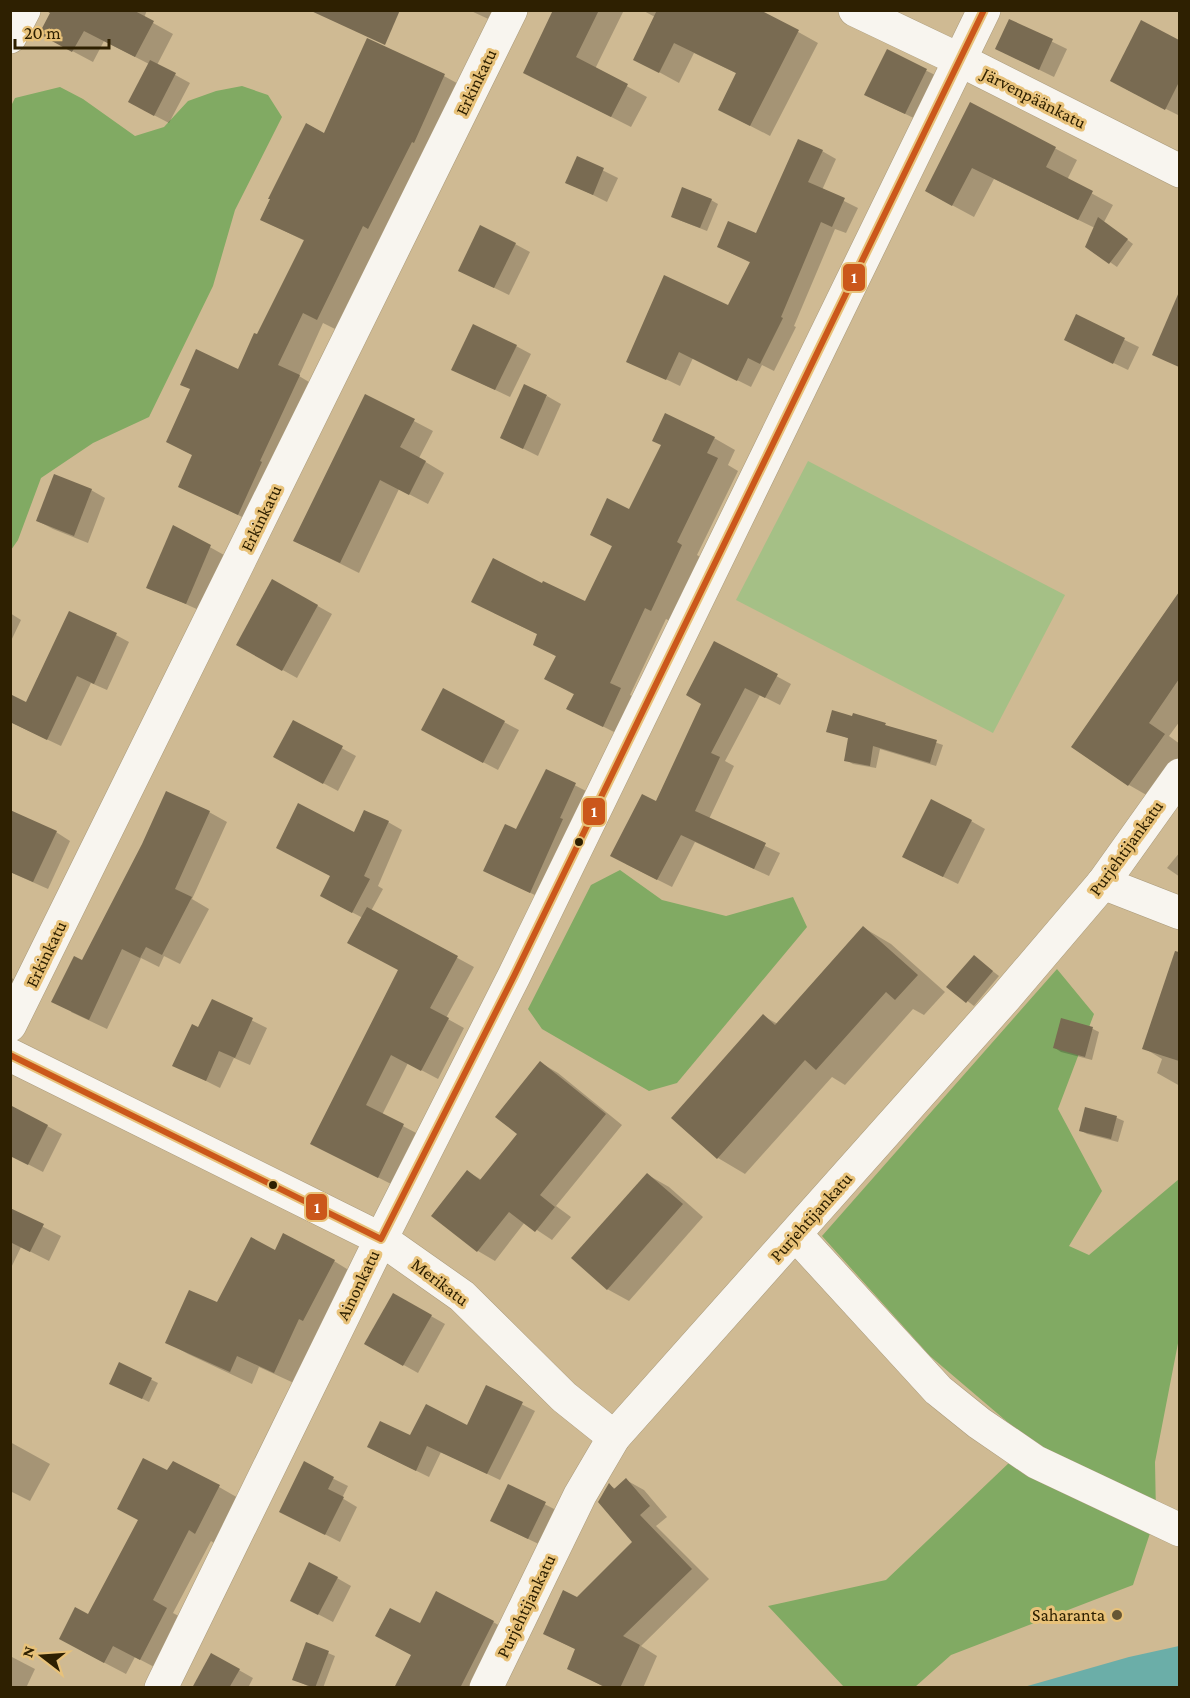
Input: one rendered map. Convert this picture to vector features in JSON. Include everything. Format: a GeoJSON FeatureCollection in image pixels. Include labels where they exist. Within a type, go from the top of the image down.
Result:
{"type":"FeatureCollection","features":[{"type":"Feature","properties":{"kind":"street"},"geometry":{"type":"LineString","coordinates":[[10,37],[24,10]]}},
{"type":"Feature","properties":{"kind":"street","name":"Erkinkatu"},"geometry":{"type":"LineString","coordinates":[[10,1025],[511,10]]}},
{"type":"Feature","properties":{"kind":"street","name":"Järvenpäänkatu"},"geometry":{"type":"LineString","coordinates":[[855,10],[960,60],[1179,171]]}},
{"type":"Feature","properties":{"kind":"street","name":"Ainonkatu"},"geometry":{"type":"LineString","coordinates":[[161,1688],[381,1239],[514,976],[984,10]]}},
{"type":"Feature","properties":{"kind":"street","name":"Purjehtijankatu"},"geometry":{"type":"LineString","coordinates":[[486,1688],[580,1495],[614,1437],[1005,998],[1103,883],[1179,775]]}},
{"type":"Feature","properties":{"kind":"street"},"geometry":{"type":"LineString","coordinates":[[1103,883],[1179,913]]}},
{"type":"Feature","properties":{"kind":"street","name":"Merikatu"},"geometry":{"type":"LineString","coordinates":[[10,1055],[381,1239],[462,1296],[564,1397],[614,1437]]}},
{"type":"Feature","properties":{"kind":"street"},"geometry":{"type":"LineString","coordinates":[[796,1235],[938,1390],[980,1423],[1036,1462],[1179,1530]]}},
{"type":"Feature","properties":{"kind":"green space"},"geometry":{"type":"Polygon","coordinates":[[[242,86],[268,95],[282,117],[235,210],[213,286],[149,417],[93,443],[41,478],[18,540],[11,550],[11,106],[15,98],[60,87],[83,99],[135,136],[164,127],[188,101],[216,91],[242,86]]]}},
{"type":"Feature","properties":{"kind":"green space"},"geometry":{"type":"Polygon","coordinates":[[[808,461],[1065,595],[993,733],[736,600],[808,461]]]}},
{"type":"Feature","properties":{"kind":"green space"},"geometry":{"type":"Polygon","coordinates":[[[620,870],[662,900],[726,916],[793,897],[807,927],[677,1083],[649,1091],[542,1029],[528,1009],[591,885],[620,870]]]}},
{"type":"Feature","properties":{"kind":"green space"},"geometry":{"type":"Polygon","coordinates":[[[1057,969],[1094,1014],[1058,1109],[1102,1191],[1069,1246],[1089,1255],[1179,1179],[1179,1338],[1155,1462],[1156,1515],[1133,1585],[951,1655],[915,1687],[844,1687],[768,1606],[886,1580],[1031,1442],[930,1356],[822,1236],[1057,969]]]}},
{"type":"Feature","properties":{"kind":"water"},"geometry":{"type":"Polygon","coordinates":[[[1179,1646],[1179,1687],[1024,1687],[1129,1657],[1179,1646]]]}},
{"type":"Feature","properties":{"kind":"building"},"geometry":{"type":"Polygon","coordinates":[[[45,10],[133,10],[154,21],[135,57],[84,31],[72,52],[39,34],[50,13],[45,10]]]}},
{"type":"Feature","properties":{"kind":"building"},"geometry":{"type":"Polygon","coordinates":[[[309,10],[400,10],[385,45],[309,10]]]}},
{"type":"Feature","properties":{"kind":"building"},"geometry":{"type":"Polygon","coordinates":[[[553,10],[599,10],[576,57],[628,84],[611,117],[523,73],[553,10]]]}},
{"type":"Feature","properties":{"kind":"building"},"geometry":{"type":"Polygon","coordinates":[[[657,10],[760,10],[799,30],[750,126],[718,110],[736,73],[674,43],[659,73],[633,60],[657,10]]]}},
{"type":"Feature","properties":{"kind":"building"},"geometry":{"type":"Polygon","coordinates":[[[1009,19],[1053,39],[1039,70],[995,49],[1009,19]]]}},
{"type":"Feature","properties":{"kind":"building"},"geometry":{"type":"Polygon","coordinates":[[[1141,20],[1179,40],[1179,82],[1165,110],[1110,81],[1141,20]]]}},
{"type":"Feature","properties":{"kind":"building"},"geometry":{"type":"Polygon","coordinates":[[[367,38],[445,74],[414,143],[412,142],[368,229],[363,226],[317,320],[303,313],[278,365],[300,375],[238,515],[178,487],[192,455],[166,442],[190,389],[180,385],[196,349],[238,369],[254,333],[257,334],[304,240],[260,220],[306,123],[324,133],[367,38]]]}},
{"type":"Feature","properties":{"kind":"building"},"geometry":{"type":"Polygon","coordinates":[[[887,49],[927,69],[905,114],[864,95],[887,49]]]}},
{"type":"Feature","properties":{"kind":"building"},"geometry":{"type":"Polygon","coordinates":[[[150,60],[176,73],[154,116],[128,102],[150,60]]]}},
{"type":"Feature","properties":{"kind":"building"},"geometry":{"type":"Polygon","coordinates":[[[970,102],[1056,147],[1046,167],[1093,191],[1078,220],[972,168],[952,206],[925,191],[970,102]]]}},
{"type":"Feature","properties":{"kind":"building"},"geometry":{"type":"Polygon","coordinates":[[[798,139],[823,150],[808,182],[845,198],[832,227],[821,222],[781,317],[783,318],[760,364],[748,358],[737,381],[679,352],[666,380],[626,362],[664,275],[728,305],[750,262],[717,247],[728,221],[756,233],[798,139]]]}},
{"type":"Feature","properties":{"kind":"building"},"geometry":{"type":"Polygon","coordinates":[[[577,156],[604,168],[593,195],[565,183],[577,156]]]}},
{"type":"Feature","properties":{"kind":"building"},"geometry":{"type":"Polygon","coordinates":[[[682,187],[712,199],[700,228],[671,217],[682,187]]]}},
{"type":"Feature","properties":{"kind":"building"},"geometry":{"type":"Polygon","coordinates":[[[1098,217],[1128,239],[1109,264],[1085,247],[1098,217]]]}},
{"type":"Feature","properties":{"kind":"building"},"geometry":{"type":"Polygon","coordinates":[[[480,225],[516,243],[494,288],[458,271],[480,225]]]}},
{"type":"Feature","properties":{"kind":"building"},"geometry":{"type":"Polygon","coordinates":[[[1179,292],[1179,367],[1152,355],[1179,292]]]}},
{"type":"Feature","properties":{"kind":"building"},"geometry":{"type":"Polygon","coordinates":[[[1076,314],[1125,338],[1113,364],[1064,340],[1076,314]]]}},
{"type":"Feature","properties":{"kind":"building"},"geometry":{"type":"Polygon","coordinates":[[[473,324],[517,345],[495,390],[451,370],[473,324]]]}},
{"type":"Feature","properties":{"kind":"building"},"geometry":{"type":"Polygon","coordinates":[[[524,384],[547,395],[523,449],[500,438],[524,384]]]}},
{"type":"Feature","properties":{"kind":"building"},"geometry":{"type":"Polygon","coordinates":[[[365,394],[415,419],[400,447],[426,461],[409,495],[380,480],[340,563],[293,541],[365,394]]]}},
{"type":"Feature","properties":{"kind":"building"},"geometry":{"type":"Polygon","coordinates":[[[665,413],[715,437],[707,453],[718,458],[677,542],[682,545],[651,611],[645,608],[610,683],[621,688],[603,727],[566,709],[574,694],[544,679],[556,656],[533,645],[537,634],[471,602],[493,558],[542,583],[543,581],[585,601],[612,546],[590,535],[607,498],[629,509],[661,445],[652,441],[665,413]]]}},
{"type":"Feature","properties":{"kind":"building"},"geometry":{"type":"Polygon","coordinates":[[[54,474],[92,489],[74,536],[36,521],[54,474]]]}},
{"type":"Feature","properties":{"kind":"building"},"geometry":{"type":"Polygon","coordinates":[[[173,525],[211,545],[186,604],[146,588],[173,525]]]}},
{"type":"Feature","properties":{"kind":"building"},"geometry":{"type":"Polygon","coordinates":[[[272,579],[318,605],[282,671],[236,645],[272,579]]]}},
{"type":"Feature","properties":{"kind":"building"},"geometry":{"type":"Polygon","coordinates":[[[1179,592],[1179,679],[1149,723],[1165,734],[1128,786],[1071,747],[1179,592]]]}},
{"type":"Feature","properties":{"kind":"building"},"geometry":{"type":"Polygon","coordinates":[[[69,611],[117,633],[94,684],[77,676],[47,740],[10,722],[10,694],[26,702],[69,611]]]}},
{"type":"Feature","properties":{"kind":"building"},"geometry":{"type":"Polygon","coordinates":[[[714,641],[778,674],[765,698],[745,688],[711,753],[720,757],[695,811],[766,843],[754,869],[681,835],[657,880],[610,856],[642,794],[656,801],[701,704],[686,695],[714,641]]]}},
{"type":"Feature","properties":{"kind":"building"},"geometry":{"type":"Polygon","coordinates":[[[443,688],[505,721],[483,763],[421,730],[443,688]]]}},
{"type":"Feature","properties":{"kind":"building"},"geometry":{"type":"Polygon","coordinates":[[[832,710],[852,716],[853,713],[937,740],[930,763],[873,746],[870,766],[844,761],[848,738],[826,732],[832,710]]]}},
{"type":"Feature","properties":{"kind":"building"},"geometry":{"type":"Polygon","coordinates":[[[293,720],[343,746],[323,784],[273,757],[293,720]]]}},
{"type":"Feature","properties":{"kind":"building"},"geometry":{"type":"Polygon","coordinates":[[[546,769],[576,783],[560,818],[563,819],[530,893],[483,871],[505,824],[516,829],[546,769]]]}},
{"type":"Feature","properties":{"kind":"building"},"geometry":{"type":"Polygon","coordinates":[[[166,791],[210,811],[175,889],[192,897],[162,955],[146,947],[140,958],[122,949],[89,1020],[51,1002],[74,956],[82,960],[142,844],[166,791]]]}},
{"type":"Feature","properties":{"kind":"building"},"geometry":{"type":"Polygon","coordinates":[[[931,799],[972,820],[943,877],[902,857],[931,799]]]}},
{"type":"Feature","properties":{"kind":"building"},"geometry":{"type":"Polygon","coordinates":[[[298,803],[354,832],[364,810],[389,821],[364,876],[370,879],[352,913],[320,896],[330,876],[276,848],[298,803]]]}},
{"type":"Feature","properties":{"kind":"building"},"geometry":{"type":"Polygon","coordinates":[[[10,810],[57,831],[33,882],[10,872],[10,810]]]}},
{"type":"Feature","properties":{"kind":"building"},"geometry":{"type":"Polygon","coordinates":[[[367,907],[458,956],[430,1008],[449,1018],[421,1071],[391,1055],[366,1105],[404,1124],[378,1178],[310,1144],[398,970],[347,943],[367,907]]]}},
{"type":"Feature","properties":{"kind":"building"},"geometry":{"type":"Polygon","coordinates":[[[863,926],[918,975],[895,1000],[886,992],[816,1070],[805,1060],[717,1159],[671,1118],[763,1014],[775,1025],[863,926]]]}},
{"type":"Feature","properties":{"kind":"building"},"geometry":{"type":"Polygon","coordinates":[[[1175,951],[1179,952],[1179,1061],[1142,1049],[1175,951]]]}},
{"type":"Feature","properties":{"kind":"building"},"geometry":{"type":"Polygon","coordinates":[[[974,955],[993,971],[966,1003],[946,987],[974,955]]]}},
{"type":"Feature","properties":{"kind":"building"},"geometry":{"type":"Polygon","coordinates":[[[212,999],[253,1018],[235,1058],[219,1051],[206,1081],[172,1066],[192,1024],[198,1027],[212,999]]]}},
{"type":"Feature","properties":{"kind":"building"},"geometry":{"type":"Polygon","coordinates":[[[1061,1018],[1093,1027],[1085,1057],[1053,1048],[1061,1018]]]}},
{"type":"Feature","properties":{"kind":"building"},"geometry":{"type":"Polygon","coordinates":[[[540,1061],[606,1114],[540,1195],[555,1207],[535,1232],[509,1212],[477,1252],[431,1216],[467,1170],[480,1180],[517,1134],[495,1117],[540,1061]]]}},
{"type":"Feature","properties":{"kind":"building"},"geometry":{"type":"Polygon","coordinates":[[[10,1105],[48,1125],[28,1165],[10,1156],[10,1105]]]}},
{"type":"Feature","properties":{"kind":"building"},"geometry":{"type":"Polygon","coordinates":[[[1085,1107],[1117,1116],[1111,1139],[1079,1131],[1085,1107]]]}},
{"type":"Feature","properties":{"kind":"building"},"geometry":{"type":"Polygon","coordinates":[[[647,1173],[683,1204],[607,1290],[571,1258],[647,1173]]]}},
{"type":"Feature","properties":{"kind":"building"},"geometry":{"type":"Polygon","coordinates":[[[10,1208],[44,1224],[30,1252],[10,1242],[10,1208]]]}},
{"type":"Feature","properties":{"kind":"building"},"geometry":{"type":"Polygon","coordinates":[[[283,1233],[335,1260],[303,1321],[299,1319],[274,1373],[237,1356],[230,1372],[165,1343],[189,1290],[217,1302],[251,1237],[275,1250],[283,1233]]]}},
{"type":"Feature","properties":{"kind":"building"},"geometry":{"type":"Polygon","coordinates":[[[393,1293],[432,1315],[403,1366],[364,1344],[393,1293]]]}},
{"type":"Feature","properties":{"kind":"building"},"geometry":{"type":"Polygon","coordinates":[[[119,1362],[152,1378],[142,1399],[109,1384],[119,1362]]]}},
{"type":"Feature","properties":{"kind":"building"},"geometry":{"type":"Polygon","coordinates":[[[486,1385],[523,1402],[487,1474],[427,1446],[416,1471],[367,1447],[380,1421],[410,1435],[426,1404],[467,1425],[486,1385]]]}},
{"type":"Feature","properties":{"kind":"building"},"geometry":{"type":"Polygon","coordinates":[[[143,1458],[167,1470],[173,1461],[220,1485],[195,1534],[189,1530],[153,1600],[167,1608],[140,1660],[113,1646],[104,1663],[59,1639],[75,1607],[88,1614],[138,1520],[117,1509],[143,1458]]]}},
{"type":"Feature","properties":{"kind":"building"},"geometry":{"type":"Polygon","coordinates":[[[304,1461],[334,1477],[328,1489],[344,1497],[325,1535],[279,1512],[304,1461]]]}},
{"type":"Feature","properties":{"kind":"building"},"geometry":{"type":"Polygon","coordinates":[[[626,1478],[650,1506],[640,1515],[692,1569],[623,1636],[640,1645],[620,1688],[607,1688],[567,1669],[575,1649],[543,1634],[563,1590],[577,1597],[632,1542],[598,1502],[609,1483],[614,1489],[626,1478]]]}},
{"type":"Feature","properties":{"kind":"building"},"geometry":{"type":"Polygon","coordinates":[[[508,1484],[546,1502],[528,1539],[490,1521],[508,1484]]]}},
{"type":"Feature","properties":{"kind":"building"},"geometry":{"type":"Polygon","coordinates":[[[309,1562],[338,1577],[318,1615],[290,1601],[309,1562]]]}},
{"type":"Feature","properties":{"kind":"building"},"geometry":{"type":"Polygon","coordinates":[[[436,1591],[494,1621],[460,1688],[394,1688],[411,1655],[375,1636],[390,1608],[420,1623],[436,1591]]]}},
{"type":"Feature","properties":{"kind":"building"},"geometry":{"type":"Polygon","coordinates":[[[306,1642],[329,1651],[315,1688],[292,1680],[306,1642]]]}},
{"type":"Feature","properties":{"kind":"building"},"geometry":{"type":"Polygon","coordinates":[[[211,1653],[240,1669],[229,1688],[192,1688],[211,1653]]]}},
{"type":"Feature","properties":{"kind":"transit line","name":"1"},"geometry":{"type":"LineString","coordinates":[[10,1055],[381,1239],[514,976],[984,10]]}},
{"type":"Feature","properties":{"kind":"place","name":"Saharanta"},"geometry":{"type":"Point","coordinates":[1117,1615]}}]}
